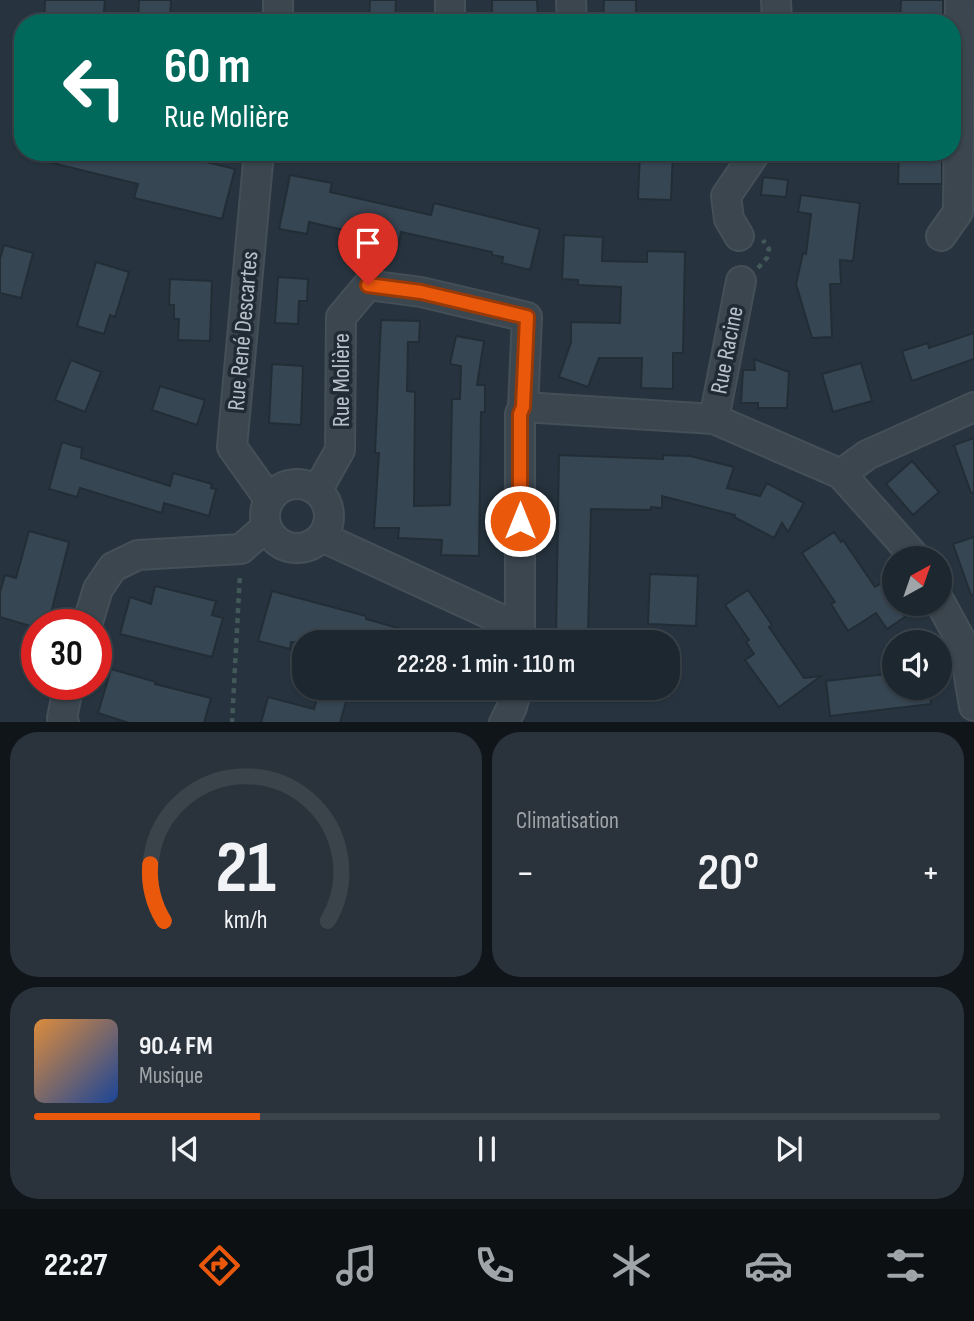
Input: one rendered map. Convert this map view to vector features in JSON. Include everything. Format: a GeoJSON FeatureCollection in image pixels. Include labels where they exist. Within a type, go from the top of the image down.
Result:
{"type":"FeatureCollection","features":[{"type":"Feature","properties":{"kind":"street","name":"Rue René Descartes"},"geometry":{"type":"LineString","coordinates":[[258,161],[232,447],[269,499]]}},
{"type":"Feature","properties":{"kind":"street"},"geometry":{"type":"LineString","coordinates":[[739,236],[729,219],[726,196],[750,161]]}},
{"type":"Feature","properties":{"kind":"street"},"geometry":{"type":"LineString","coordinates":[[941,236],[958,212],[958,161]]}},
{"type":"Feature","properties":{"kind":"street","name":"Rue Racine"},"geometry":{"type":"LineString","coordinates":[[713,419],[741,281]]}},
{"type":"Feature","properties":{"kind":"street","name":"Rue Molière"},"geometry":{"type":"LineString","coordinates":[[317,491],[340,450],[341,317],[368,285],[421,292],[527,317],[523,407],[520,414],[520,630]]}},
{"type":"Feature","properties":{"kind":"street"},"geometry":{"type":"LineString","coordinates":[[523,407],[713,419],[841,474],[905,546]]}},
{"type":"Feature","properties":{"kind":"street"},"geometry":{"type":"LineString","coordinates":[[841,474],[867,455],[974,407]]}},
{"type":"Feature","properties":{"kind":"street"},"geometry":{"type":"LineString","coordinates":[[297,484],[317,491],[325,501],[329,513],[328,526],[322,537],[303,548],[291,549],[271,537],[264,517],[269,499],[286,486],[297,484]]}},
{"type":"Feature","properties":{"kind":"street"},"geometry":{"type":"LineString","coordinates":[[92,609],[98,589],[113,567],[138,555],[241,549],[266,527]]}},
{"type":"Feature","properties":{"kind":"street","name":"Rue Molière"},"geometry":{"type":"LineString","coordinates":[[322,537],[510,630]]}},
{"type":"Feature","properties":{"kind":"street"},"geometry":{"type":"LineString","coordinates":[[949,616],[969,645],[974,706]]}},
{"type":"Feature","properties":{"kind":"street"},"geometry":{"type":"LineString","coordinates":[[64,722],[65,700]]}},
{"type":"Feature","properties":{"kind":"street"},"geometry":{"type":"LineString","coordinates":[[505,722],[514,700]]}},
{"type":"Feature","properties":{"kind":"path"},"geometry":{"type":"LineString","coordinates":[[232,722],[241,549]]}},
{"type":"Feature","properties":{"kind":"building"},"geometry":{"type":"Polygon","coordinates":[[[45,0],[105,0],[104,14],[44,14],[45,0]]]}},
{"type":"Feature","properties":{"kind":"building"},"geometry":{"type":"Polygon","coordinates":[[[139,0],[171,0],[170,14],[138,14],[139,0]]]}},
{"type":"Feature","properties":{"kind":"building"},"geometry":{"type":"Polygon","coordinates":[[[370,0],[396,0],[395,14],[369,14],[370,0]]]}},
{"type":"Feature","properties":{"kind":"building"},"geometry":{"type":"Polygon","coordinates":[[[492,0],[537,0],[538,14],[492,14],[492,0]]]}},
{"type":"Feature","properties":{"kind":"building"},"geometry":{"type":"Polygon","coordinates":[[[604,0],[636,0],[636,14],[603,14],[604,0]]]}},
{"type":"Feature","properties":{"kind":"building"},"geometry":{"type":"Polygon","coordinates":[[[901,0],[943,0],[943,14],[900,14],[901,0]]]}},
{"type":"Feature","properties":{"kind":"building"},"geometry":{"type":"Polygon","coordinates":[[[44,161],[203,161],[235,169],[222,219],[134,198],[138,184],[44,161]]]}},
{"type":"Feature","properties":{"kind":"building"},"geometry":{"type":"Polygon","coordinates":[[[640,161],[673,161],[671,200],[638,199],[640,161]]]}},
{"type":"Feature","properties":{"kind":"building"},"geometry":{"type":"Polygon","coordinates":[[[899,161],[942,161],[942,184],[898,184],[899,161]]]}},
{"type":"Feature","properties":{"kind":"building"},"geometry":{"type":"Polygon","coordinates":[[[290,175],[332,183],[330,192],[431,215],[434,203],[540,229],[530,270],[502,263],[503,257],[492,255],[492,252],[401,232],[399,243],[309,222],[307,234],[279,229],[290,175]]]}},
{"type":"Feature","properties":{"kind":"building"},"geometry":{"type":"Polygon","coordinates":[[[763,177],[788,180],[786,197],[761,195],[763,177]]]}},
{"type":"Feature","properties":{"kind":"building"},"geometry":{"type":"Polygon","coordinates":[[[801,195],[860,203],[853,261],[840,260],[841,284],[830,284],[832,337],[812,338],[796,284],[803,253],[806,254],[811,214],[798,212],[801,195]]]}},
{"type":"Feature","properties":{"kind":"building"},"geometry":{"type":"Polygon","coordinates":[[[564,235],[603,237],[602,261],[647,262],[647,251],[685,252],[683,353],[673,353],[673,389],[641,388],[642,358],[599,358],[588,387],[559,377],[571,342],[571,322],[620,323],[621,287],[578,285],[578,280],[562,279],[564,235]]]}},
{"type":"Feature","properties":{"kind":"building"},"geometry":{"type":"Polygon","coordinates":[[[4,245],[33,253],[21,298],[0,293],[0,259],[4,245]]]}},
{"type":"Feature","properties":{"kind":"building"},"geometry":{"type":"Polygon","coordinates":[[[96,262],[129,272],[115,317],[110,315],[104,334],[77,326],[96,262]]]}},
{"type":"Feature","properties":{"kind":"building"},"geometry":{"type":"Polygon","coordinates":[[[278,277],[308,279],[307,301],[299,301],[298,324],[275,323],[278,277]]]}},
{"type":"Feature","properties":{"kind":"building"},"geometry":{"type":"Polygon","coordinates":[[[170,279],[212,281],[210,341],[178,340],[179,319],[174,319],[174,305],[169,305],[170,279]]]}},
{"type":"Feature","properties":{"kind":"building"},"geometry":{"type":"Polygon","coordinates":[[[381,320],[420,321],[419,342],[408,342],[407,391],[415,392],[414,506],[450,505],[452,399],[460,399],[461,366],[450,364],[456,336],[484,341],[477,385],[485,385],[485,412],[481,412],[479,556],[441,555],[442,540],[398,538],[399,528],[374,528],[379,453],[375,453],[381,320]]]}},
{"type":"Feature","properties":{"kind":"building"},"geometry":{"type":"Polygon","coordinates":[[[974,333],[974,359],[912,381],[902,351],[928,343],[929,348],[974,333]]]}},
{"type":"Feature","properties":{"kind":"building"},"geometry":{"type":"Polygon","coordinates":[[[754,359],[789,372],[787,408],[758,408],[758,403],[741,403],[743,370],[755,370],[754,359]]]}},
{"type":"Feature","properties":{"kind":"building"},"geometry":{"type":"Polygon","coordinates":[[[71,360],[101,372],[85,412],[55,400],[71,360]]]}},
{"type":"Feature","properties":{"kind":"building"},"geometry":{"type":"Polygon","coordinates":[[[861,363],[872,401],[833,412],[822,374],[861,363]]]}},
{"type":"Feature","properties":{"kind":"building"},"geometry":{"type":"Polygon","coordinates":[[[272,364],[303,366],[301,425],[269,423],[272,364]]]}},
{"type":"Feature","properties":{"kind":"building"},"geometry":{"type":"Polygon","coordinates":[[[160,386],[205,400],[197,425],[152,410],[160,386]]]}},
{"type":"Feature","properties":{"kind":"building"},"geometry":{"type":"Polygon","coordinates":[[[974,438],[974,493],[971,493],[954,445],[974,438]]]}},
{"type":"Feature","properties":{"kind":"building"},"geometry":{"type":"Polygon","coordinates":[[[62,442],[82,448],[81,458],[170,486],[173,473],[212,484],[211,488],[216,489],[209,516],[164,503],[162,513],[80,488],[77,497],[49,489],[62,442]]]}},
{"type":"Feature","properties":{"kind":"building"},"geometry":{"type":"Polygon","coordinates":[[[559,455],[663,459],[663,455],[690,456],[734,467],[727,488],[760,496],[767,483],[804,503],[788,532],[782,523],[774,538],[734,517],[735,515],[662,496],[662,508],[591,509],[588,630],[556,630],[559,455]]]}},
{"type":"Feature","properties":{"kind":"building"},"geometry":{"type":"Polygon","coordinates":[[[912,461],[939,492],[913,515],[886,484],[912,461]]]}},
{"type":"Feature","properties":{"kind":"building"},"geometry":{"type":"Polygon","coordinates":[[[29,531],[69,542],[52,609],[21,609],[21,623],[0,617],[0,592],[5,575],[16,578],[29,531]]]}},
{"type":"Feature","properties":{"kind":"building"},"geometry":{"type":"Polygon","coordinates":[[[834,532],[841,542],[843,540],[875,587],[882,583],[882,616],[905,617],[887,629],[876,613],[848,631],[831,604],[835,602],[802,553],[834,532]]]}},
{"type":"Feature","properties":{"kind":"building"},"geometry":{"type":"Polygon","coordinates":[[[974,537],[974,595],[971,595],[953,544],[974,537]]]}},
{"type":"Feature","properties":{"kind":"building"},"geometry":{"type":"Polygon","coordinates":[[[650,574],[698,576],[696,626],[648,624],[650,574]]]}},
{"type":"Feature","properties":{"kind":"building"},"geometry":{"type":"Polygon","coordinates":[[[155,586],[216,601],[212,615],[223,618],[212,657],[120,634],[130,597],[151,604],[155,586]]]}},
{"type":"Feature","properties":{"kind":"building"},"geometry":{"type":"Polygon","coordinates":[[[748,590],[772,625],[769,627],[804,678],[821,676],[779,707],[745,660],[754,654],[746,642],[749,640],[725,605],[748,590]]]}},
{"type":"Feature","properties":{"kind":"building"},"geometry":{"type":"Polygon","coordinates":[[[272,591],[366,616],[366,619],[405,630],[292,630],[290,649],[258,641],[272,591]]]}},
{"type":"Feature","properties":{"kind":"building"},"geometry":{"type":"Polygon","coordinates":[[[112,669],[156,682],[155,684],[211,698],[204,722],[126,722],[98,713],[102,700],[112,700],[112,669]]]}},
{"type":"Feature","properties":{"kind":"building"},"geometry":{"type":"Polygon","coordinates":[[[882,674],[882,700],[930,700],[931,704],[830,716],[826,681],[882,674]]]}},
{"type":"Feature","properties":{"kind":"building"},"geometry":{"type":"Polygon","coordinates":[[[268,697],[314,709],[317,700],[346,700],[340,722],[261,722],[268,697]]]}},
{"type":"Feature","properties":{"kind":"route"},"geometry":{"type":"LineString","coordinates":[[368,285],[421,292],[527,317],[523,407],[520,414],[520,521]]}}]}
